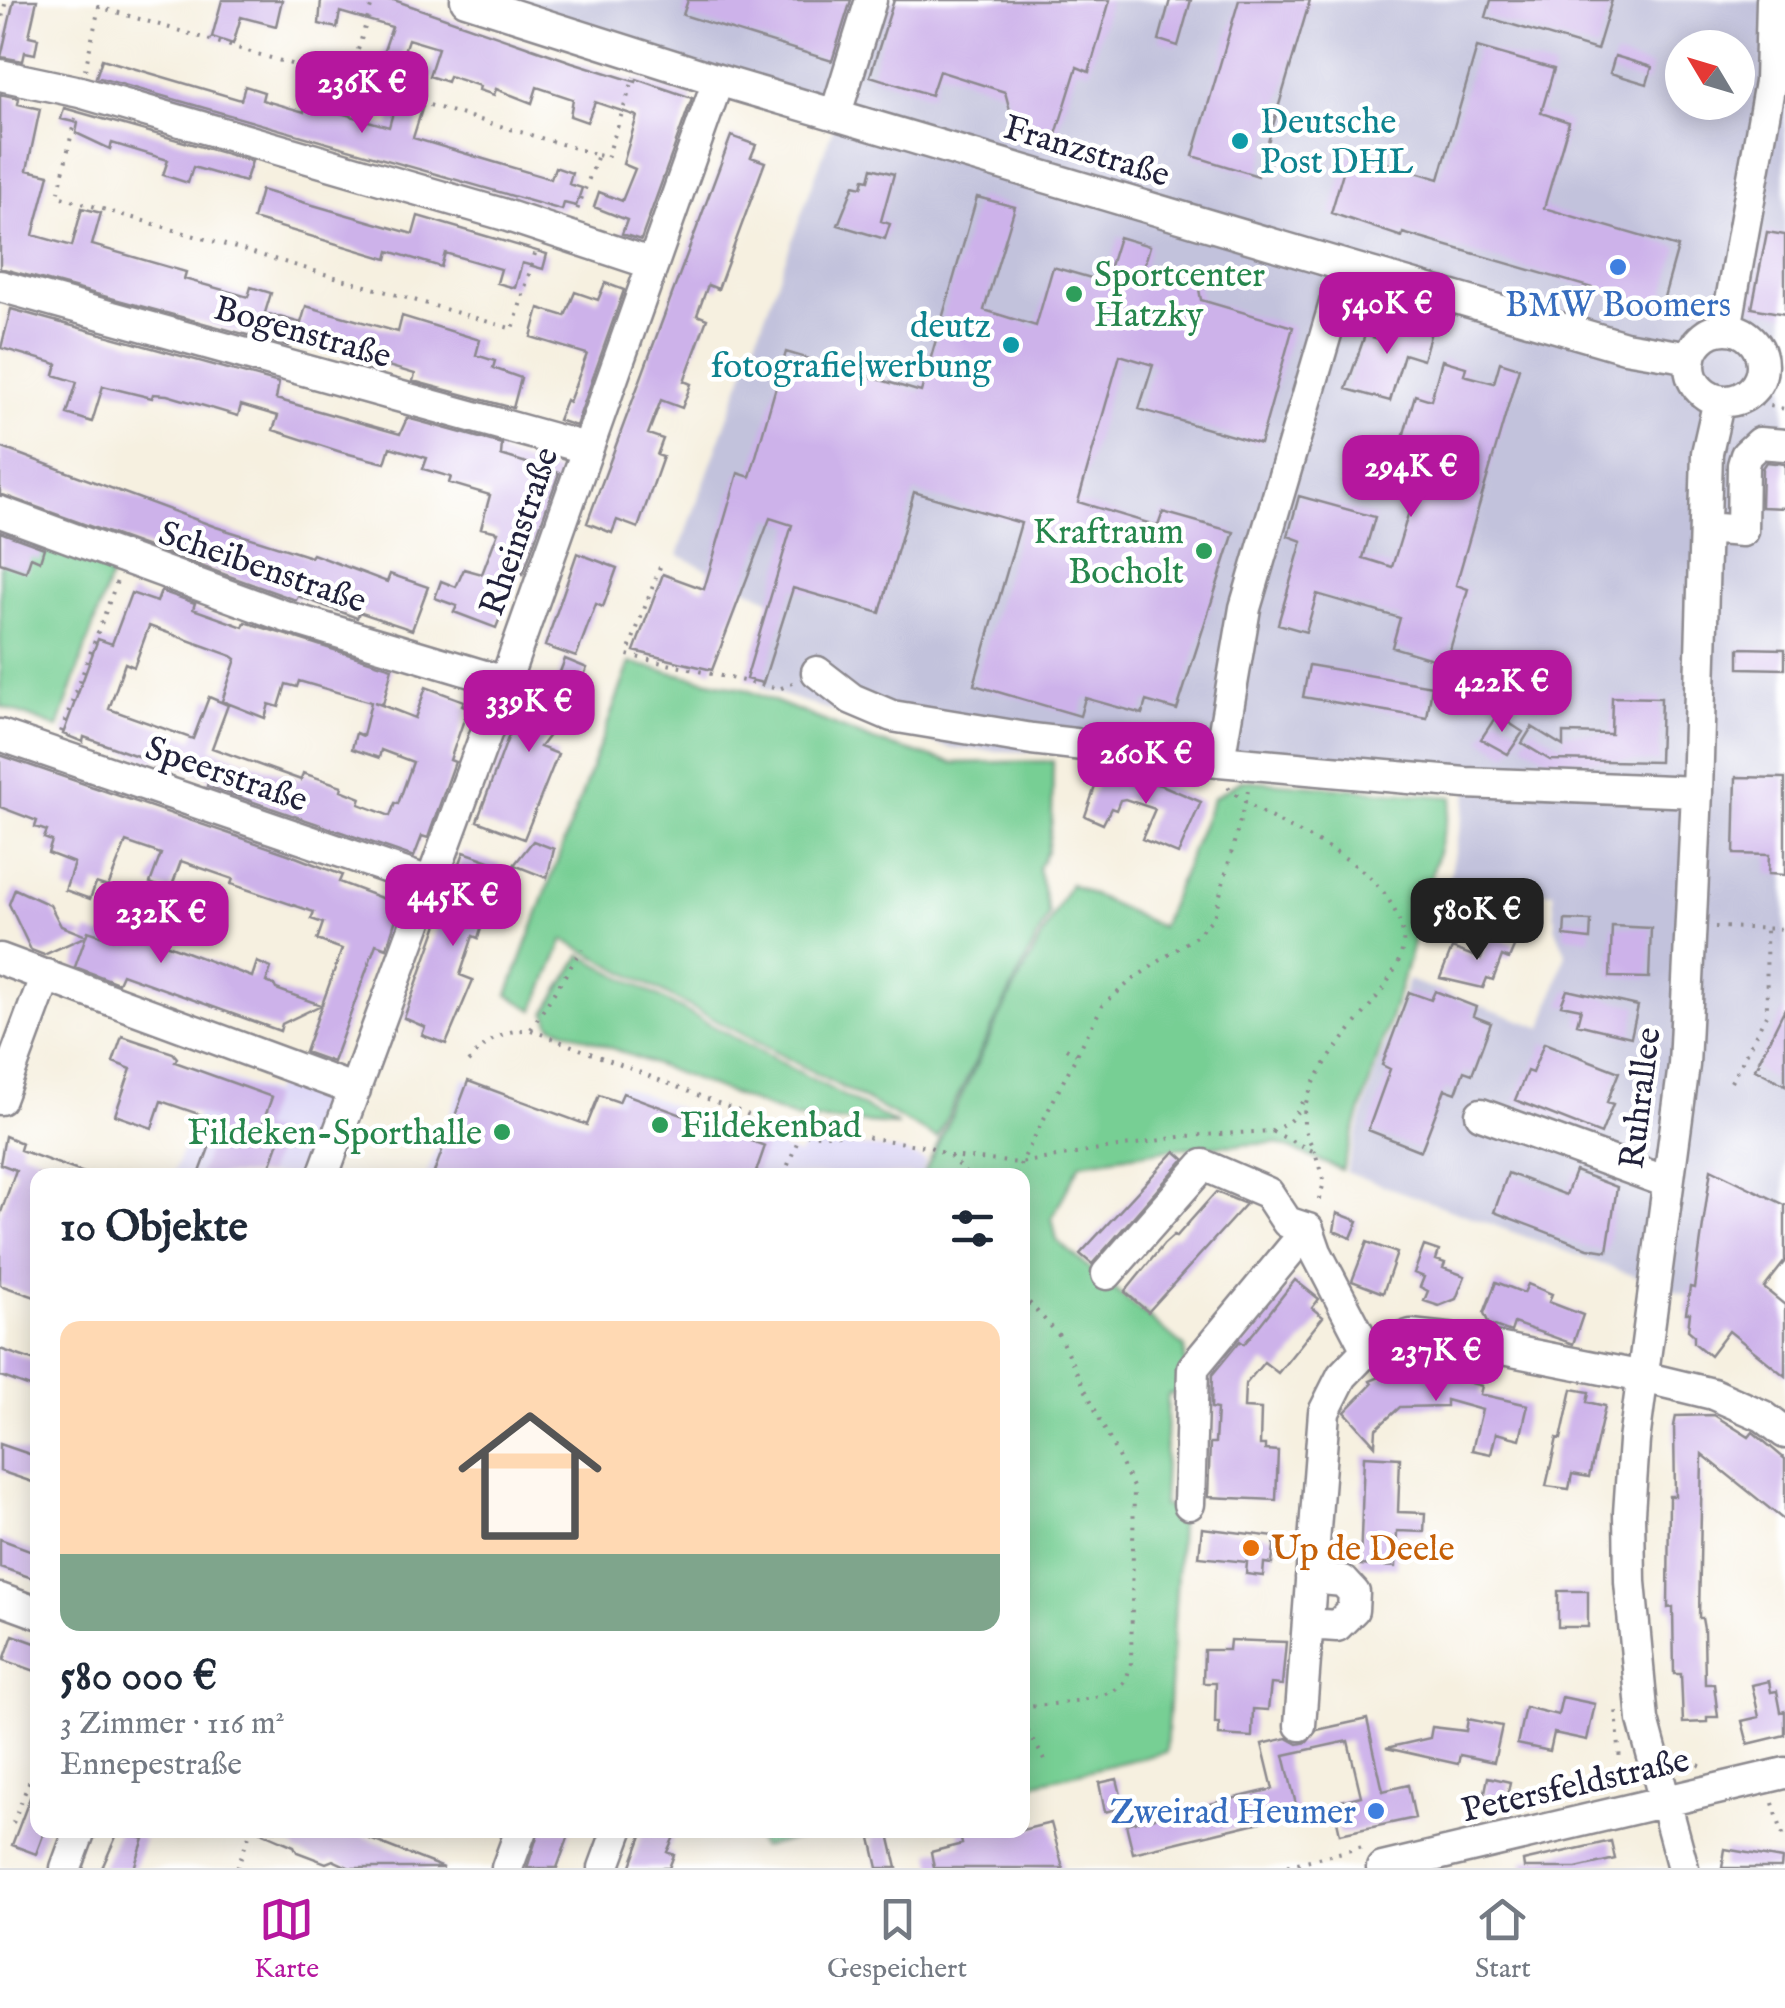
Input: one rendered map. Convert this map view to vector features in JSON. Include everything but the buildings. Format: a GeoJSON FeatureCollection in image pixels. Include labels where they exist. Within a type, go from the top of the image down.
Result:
{"type":"FeatureCollection","features":[{"type":"Feature","properties":{"kind":"street","name":"Franzstraße"},"geometry":{"type":"LineString","coordinates":[[466,0],[718,80],[1346,266],[1625,347],[1683,358]]}},
{"type":"Feature","properties":{"kind":"street"},"geometry":{"type":"LineString","coordinates":[[836,114],[870,0]]}},
{"type":"Feature","properties":{"kind":"street"},"geometry":{"type":"LineString","coordinates":[[1728,320],[1756,344],[1773,389],[1717,407],[1700,389],[1683,358],[1703,337],[1728,320],[1770,82],[1772,0]]}},
{"type":"Feature","properties":{"kind":"street"},"geometry":{"type":"LineString","coordinates":[[0,75],[80,92],[466,204],[653,264]]}},
{"type":"Feature","properties":{"kind":"street","name":"Rheinstraße"},"geometry":{"type":"LineString","coordinates":[[326,1168],[506,682],[718,80]]}},
{"type":"Feature","properties":{"kind":"street"},"geometry":{"type":"LineString","coordinates":[[1219,761],[1246,608],[1346,266]]}},
{"type":"Feature","properties":{"kind":"street","name":"Bogenstraße"},"geometry":{"type":"LineString","coordinates":[[0,286],[586,448]]}},
{"type":"Feature","properties":{"kind":"street","name":"Ruhrallee"},"geometry":{"type":"LineString","coordinates":[[1682,1868],[1643,1720],[1630,1582],[1629,1513],[1634,1441],[1684,1065],[1707,453],[1717,407]]}},
{"type":"Feature","properties":{"kind":"street"},"geometry":{"type":"LineString","coordinates":[[1704,528],[1742,530],[1746,455],[1760,443],[1785,445]]}},
{"type":"Feature","properties":{"kind":"street","name":"Scheibenstraße"},"geometry":{"type":"LineString","coordinates":[[0,512],[287,617],[506,682]]}},
{"type":"Feature","properties":{"kind":"street"},"geometry":{"type":"LineString","coordinates":[[817,672],[852,699],[892,716],[1013,736],[1219,761],[1465,783],[1697,792]]}},
{"type":"Feature","properties":{"kind":"street","name":"Speerstraße"},"geometry":{"type":"LineString","coordinates":[[0,735],[429,882]]}},
{"type":"Feature","properties":{"kind":"street"},"geometry":{"type":"LineString","coordinates":[[0,959],[355,1090]]}},
{"type":"Feature","properties":{"kind":"street"},"geometry":{"type":"LineString","coordinates":[[0,1099],[46,974]]}},
{"type":"Feature","properties":{"kind":"street"},"geometry":{"type":"LineString","coordinates":[[1481,1114],[1667,1182]]}},
{"type":"Feature","properties":{"kind":"street"},"geometry":{"type":"LineString","coordinates":[[1107,1274],[1203,1166],[1268,1193],[1287,1222],[1308,1229]]}},
{"type":"Feature","properties":{"kind":"street"},"geometry":{"type":"LineString","coordinates":[[1308,1229],[1316,1252],[1368,1350]]}},
{"type":"Feature","properties":{"kind":"street"},"geometry":{"type":"LineString","coordinates":[[1189,1504],[1193,1368],[1308,1229]]}},
{"type":"Feature","properties":{"kind":"street"},"geometry":{"type":"LineString","coordinates":[[1300,1725],[1324,1412],[1342,1376],[1368,1350],[1412,1335],[1457,1340],[1643,1377],[1713,1394],[1763,1416],[1785,1434]]}},
{"type":"Feature","properties":{"kind":"street"},"geometry":{"type":"LineString","coordinates":[[1308,1624],[1337,1626],[1352,1610],[1354,1593],[1342,1580],[1311,1578]]}},
{"type":"Feature","properties":{"kind":"street"},"geometry":{"type":"LineString","coordinates":[[0,1599],[30,1609]]}},
{"type":"Feature","properties":{"kind":"street","name":"Petersfeldstraße"},"geometry":{"type":"LineString","coordinates":[[1382,1868],[1664,1802],[1777,1782]]}},
{"type":"Feature","properties":{"kind":"street"},"geometry":{"type":"LineString","coordinates":[[66,1868],[77,1838]]}},
{"type":"Feature","properties":{"kind":"street"},"geometry":{"type":"LineString","coordinates":[[506,1868],[518,1838]]}},
{"type":"Feature","properties":{"kind":"street"},"geometry":{"type":"LineString","coordinates":[[604,1868],[615,1838]]}},
{"type":"Feature","properties":{"kind":"path"},"geometry":{"type":"LineString","coordinates":[[0,27],[6,0]]}},
{"type":"Feature","properties":{"kind":"path"},"geometry":{"type":"LineString","coordinates":[[350,80],[373,0]]}},
{"type":"Feature","properties":{"kind":"path"},"geometry":{"type":"LineString","coordinates":[[598,155],[607,158],[641,56]]}},
{"type":"Feature","properties":{"kind":"path"},"geometry":{"type":"LineString","coordinates":[[1762,326],[1746,316],[1728,320],[1701,318],[1688,330],[1677,374],[1692,404],[1748,409],[1773,389]]}},
{"type":"Feature","properties":{"kind":"path"},"geometry":{"type":"LineString","coordinates":[[52,753],[125,558]]}},
{"type":"Feature","properties":{"kind":"path"},"geometry":{"type":"LineString","coordinates":[[660,567],[626,655],[779,690],[817,672]]}},
{"type":"Feature","properties":{"kind":"path"},"geometry":{"type":"LineString","coordinates":[[468,1062],[488,1040],[511,1030],[530,1030],[800,1134],[852,1135],[930,1146],[950,1156],[1019,1163],[1186,1136],[1271,1131],[1296,1117],[1330,1058],[1380,992],[1401,954],[1404,934],[1394,909],[1377,886],[1337,852],[1245,804],[1214,917],[1196,936],[1108,1000],[1076,1054],[1019,1163],[1017,1168]]}},
{"type":"Feature","properties":{"kind":"path"},"geometry":{"type":"LineString","coordinates":[[1712,927],[1785,929]]}},
{"type":"Feature","properties":{"kind":"path"},"geometry":{"type":"LineString","coordinates":[[1731,1082],[1767,1012],[1766,929]]}},
{"type":"Feature","properties":{"kind":"path"},"geometry":{"type":"LineString","coordinates":[[530,1030],[582,949]]}},
{"type":"Feature","properties":{"kind":"path"},"geometry":{"type":"LineString","coordinates":[[1066,1048],[1076,1054]]}},
{"type":"Feature","properties":{"kind":"path"},"geometry":{"type":"LineString","coordinates":[[1307,1094],[1303,1126],[1324,1183],[1308,1229]]}},
{"type":"Feature","properties":{"kind":"path"},"geometry":{"type":"LineString","coordinates":[[1271,1131],[1315,1152]]}},
{"type":"Feature","properties":{"kind":"path"},"geometry":{"type":"LineString","coordinates":[[787,1168],[800,1134]]}},
{"type":"Feature","properties":{"kind":"path"},"geometry":{"type":"LineString","coordinates":[[950,1156],[961,1168]]}},
{"type":"Feature","properties":{"kind":"path"},"geometry":{"type":"LineString","coordinates":[[1030,1304],[1058,1334],[1130,1477],[1135,1503],[1127,1679],[1118,1689],[1104,1694],[1030,1707]]}},
{"type":"Feature","properties":{"kind":"path"},"geometry":{"type":"LineString","coordinates":[[1030,1735],[1048,1765]]}},
{"type":"Feature","properties":{"kind":"path"},"geometry":{"type":"LineString","coordinates":[[13,1824],[30,1780]]}},
{"type":"Feature","properties":{"kind":"path"},"geometry":{"type":"LineString","coordinates":[[1777,1782],[1785,1842]]}},
{"type":"Feature","properties":{"kind":"path"},"geometry":{"type":"LineString","coordinates":[[237,1868],[248,1838]]}},
{"type":"Feature","properties":{"kind":"shaded area"},"geometry":{"type":"Polygon","coordinates":[[[476,0],[1785,0],[1785,1257],[1740,1314],[1346,1172],[1408,980],[1543,1028],[1566,953],[1555,927],[1553,892],[1448,884],[1473,769],[953,749],[761,688],[785,607],[678,555],[839,111],[476,0]]]}},
{"type":"Feature","properties":{"kind":"shaded area"},"geometry":{"type":"Polygon","coordinates":[[[194,1066],[272,1094],[276,1085],[324,1102],[329,1110],[308,1168],[175,1168],[197,1114],[182,1108],[194,1066]]]}},
{"type":"Feature","properties":{"kind":"shaded area"},"geometry":{"type":"Polygon","coordinates":[[[464,1078],[603,1128],[619,1085],[799,1155],[807,1140],[901,1151],[926,1161],[924,1168],[429,1168],[464,1078]]]}},
{"type":"Feature","properties":{"kind":"green space"},"geometry":{"type":"Polygon","coordinates":[[[12,531],[114,566],[58,728],[0,706],[0,567],[12,531]]]}},
{"type":"Feature","properties":{"kind":"green space"},"geometry":{"type":"Polygon","coordinates":[[[630,663],[744,689],[874,741],[953,763],[1053,761],[1052,819],[1047,851],[1038,868],[1049,914],[937,1138],[564,940],[534,1010],[508,995],[630,663]]]}},
{"type":"Feature","properties":{"kind":"green space"},"geometry":{"type":"Polygon","coordinates":[[[1242,780],[1453,797],[1408,962],[1342,1170],[1276,1143],[1178,1148],[1081,1163],[1052,1217],[1057,1241],[1185,1348],[1185,1393],[1168,1394],[1163,1506],[1181,1507],[1166,1752],[1030,1784],[1030,1168],[926,1168],[1070,884],[1161,927],[1213,798],[1242,780]]]}},
{"type":"Feature","properties":{"kind":"green space"},"geometry":{"type":"Polygon","coordinates":[[[581,955],[898,1125],[795,1118],[551,1025],[546,1012],[581,955]]]}},
{"type":"Feature","properties":{"kind":"green space"},"geometry":{"type":"Polygon","coordinates":[[[756,1838],[801,1838],[761,1847],[756,1838]]]}},
{"type":"Feature","properties":{"kind":"place","name":"Deutsche Post DHL"},"geometry":{"type":"Point","coordinates":[1240,141]}},
{"type":"Feature","properties":{"kind":"place","name":"BMW Boomers"},"geometry":{"type":"Point","coordinates":[1618,267]}},
{"type":"Feature","properties":{"kind":"place","name":"Sportcenter Hatzky"},"geometry":{"type":"Point","coordinates":[1074,294]}},
{"type":"Feature","properties":{"kind":"place","name":"deutz fotografie|werbung"},"geometry":{"type":"Point","coordinates":[1011,345]}},
{"type":"Feature","properties":{"kind":"place","name":"Kraftraum Bocholt"},"geometry":{"type":"Point","coordinates":[1204,551]}},
{"type":"Feature","properties":{"kind":"place","name":"Fildekenbad"},"geometry":{"type":"Point","coordinates":[660,1125]}},
{"type":"Feature","properties":{"kind":"place","name":"Fildeken-Sporthalle"},"geometry":{"type":"Point","coordinates":[502,1132]}},
{"type":"Feature","properties":{"kind":"place","name":"Up de Deele"},"geometry":{"type":"Point","coordinates":[1251,1548]}},
{"type":"Feature","properties":{"kind":"place","name":"Zweirad Heumer"},"geometry":{"type":"Point","coordinates":[1376,1811]}}]}
